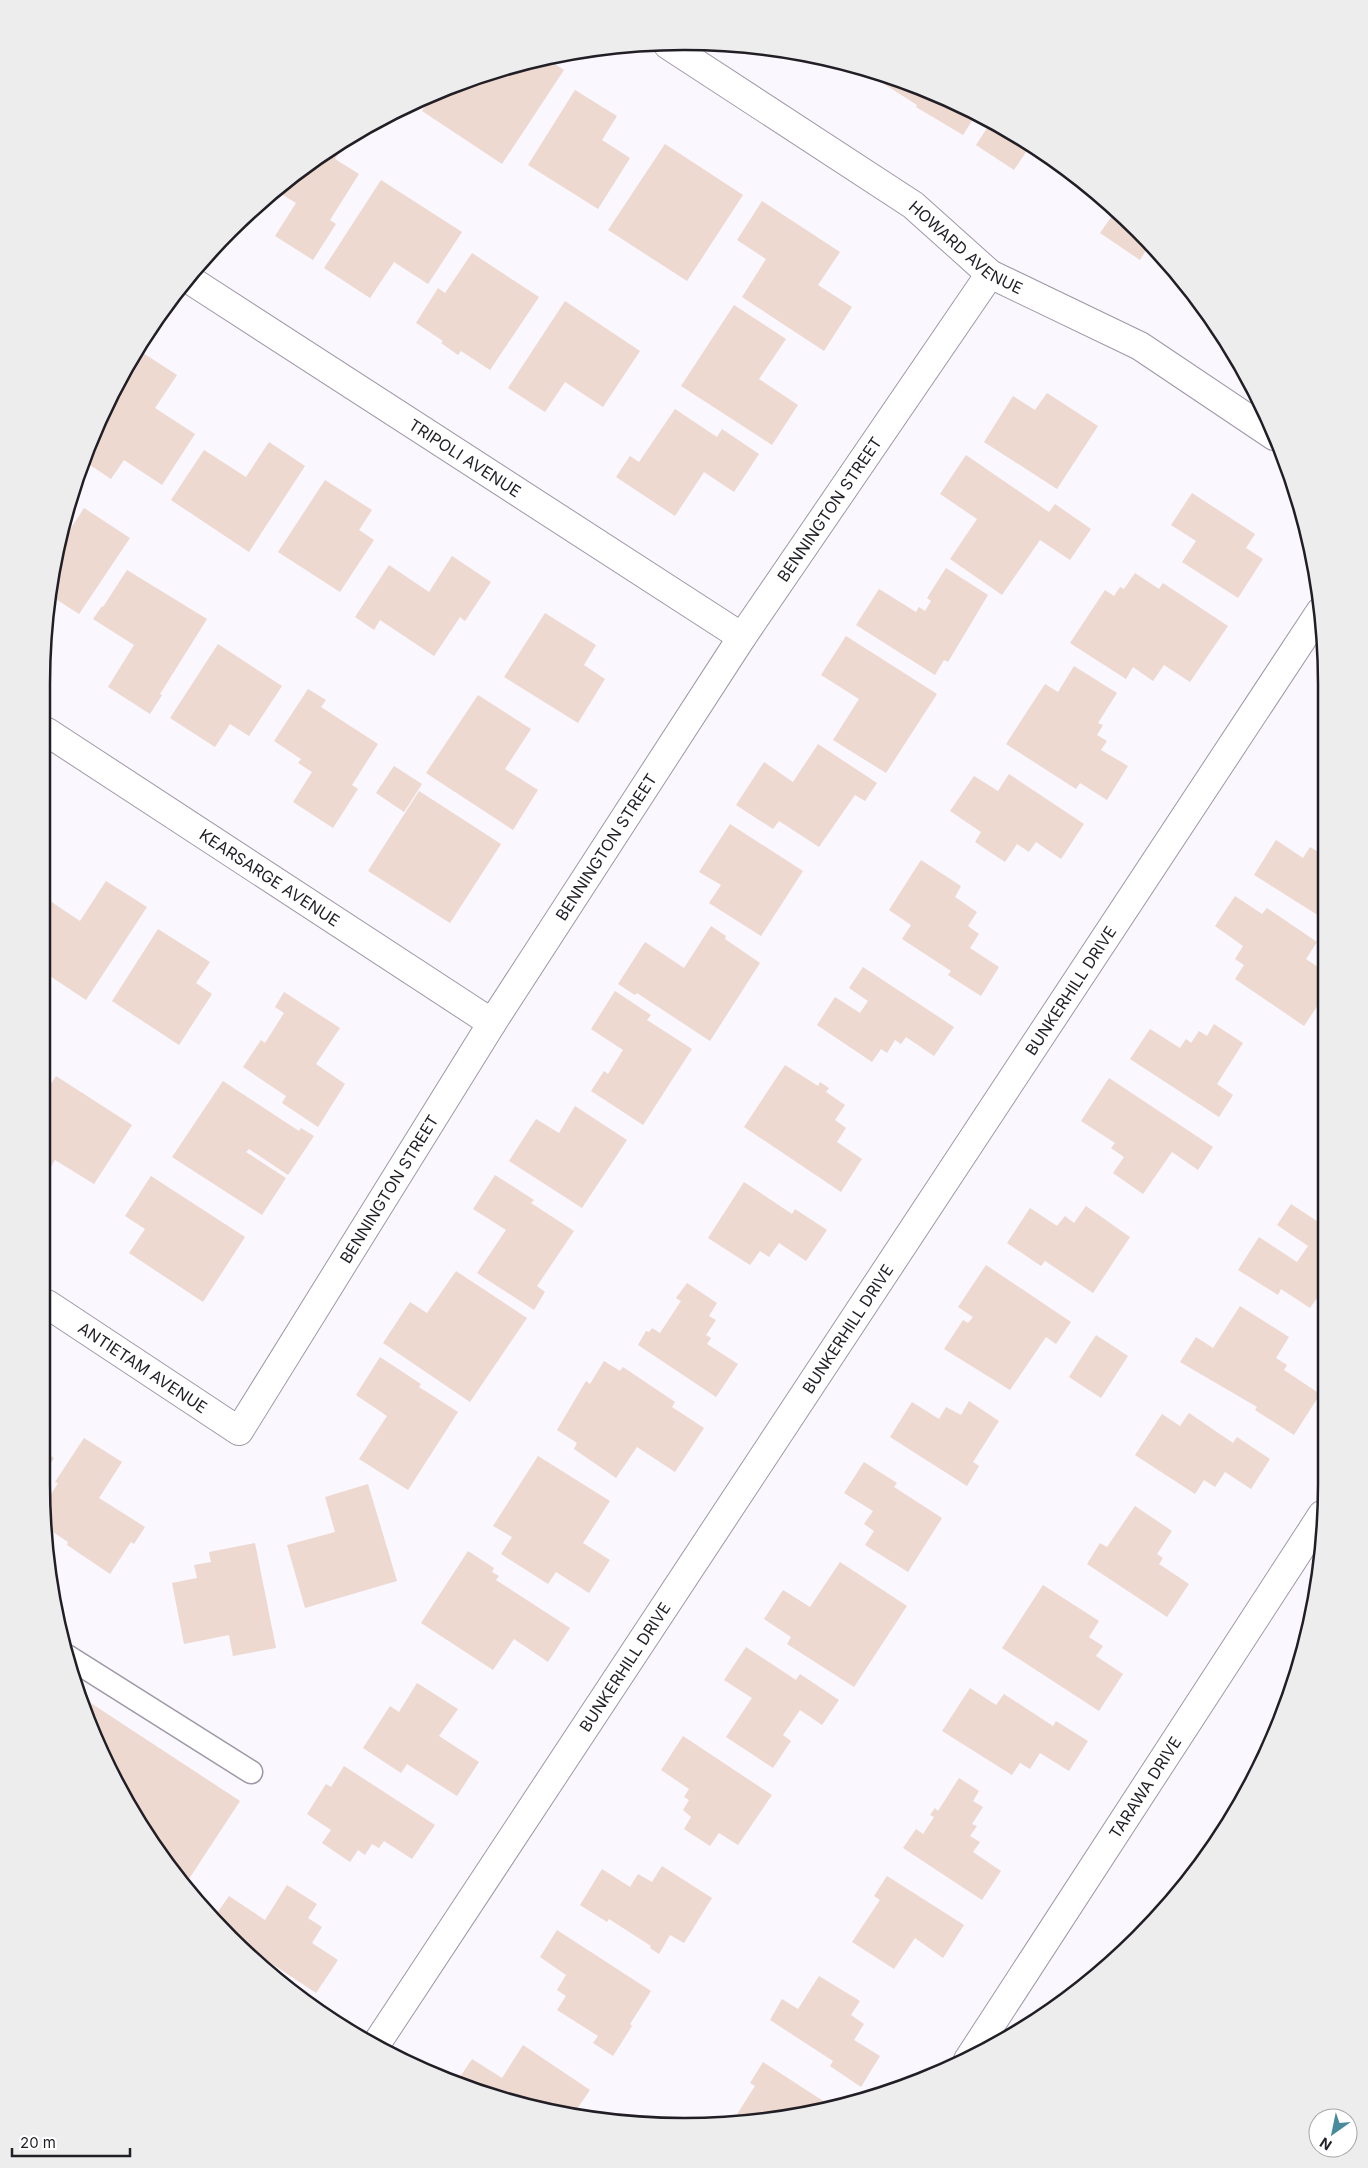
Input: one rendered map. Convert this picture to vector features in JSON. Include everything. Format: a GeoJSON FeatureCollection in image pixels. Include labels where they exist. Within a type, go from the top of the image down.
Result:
{"type":"FeatureCollection","features":[{"type":"Feature","properties":{"kind":"street","name":"HOWARD AVENUE"},"geometry":{"type":"LineString","coordinates":[[677,50],[913,205],[990,274],[1140,346],[1265,430]]}},
{"type":"Feature","properties":{"kind":"street","name":"BENNINGTON STREET"},"geometry":{"type":"LineString","coordinates":[[239,1431],[492,1023],[742,637],[990,274]]}},
{"type":"Feature","properties":{"kind":"street","name":"TRIPOLI AVENUE"},"geometry":{"type":"LineString","coordinates":[[194,282],[742,637]]}},
{"type":"Feature","properties":{"kind":"street","name":"BUNKERHILL DRIVE"},"geometry":{"type":"LineString","coordinates":[[379,2040],[1315,620]]}},
{"type":"Feature","properties":{"kind":"street","name":"KEARSARGE AVENUE"},"geometry":{"type":"LineString","coordinates":[[50,734],[492,1023]]}},
{"type":"Feature","properties":{"kind":"street","name":"ANTIETAM AVENUE"},"geometry":{"type":"LineString","coordinates":[[50,1306],[239,1431]]}},
{"type":"Feature","properties":{"kind":"street","name":"TARAWA DRIVE"},"geometry":{"type":"LineString","coordinates":[[977,2046],[1317,1523]]}},
{"type":"Feature","properties":{"kind":"lane"},"geometry":{"type":"LineString","coordinates":[[76,1662],[251,1772]]}},
{"type":"Feature","properties":{"kind":"building"},"geometry":{"type":"Polygon","coordinates":[[[554,64],[564,70],[502,164],[422,111],[426,105],[441,98],[520,72],[554,64]]]}},
{"type":"Feature","properties":{"kind":"building"},"geometry":{"type":"Polygon","coordinates":[[[884,84],[927,98],[973,120],[963,135],[916,107],[917,105],[884,84]]]}},
{"type":"Feature","properties":{"kind":"building"},"geometry":{"type":"Polygon","coordinates":[[[575,90],[617,116],[602,140],[630,158],[598,209],[528,165],[575,90]]]}},
{"type":"Feature","properties":{"kind":"building"},"geometry":{"type":"Polygon","coordinates":[[[987,128],[1027,151],[1014,170],[976,145],[987,128]]]}},
{"type":"Feature","properties":{"kind":"building"},"geometry":{"type":"Polygon","coordinates":[[[665,144],[743,195],[687,281],[608,230],[665,144]]]}},
{"type":"Feature","properties":{"kind":"building"},"geometry":{"type":"Polygon","coordinates":[[[339,153],[335,159],[359,174],[330,220],[336,224],[313,260],[275,236],[296,203],[282,194],[339,153]]]}},
{"type":"Feature","properties":{"kind":"building"},"geometry":{"type":"Polygon","coordinates":[[[381,180],[462,232],[428,284],[394,262],[370,298],[324,268],[381,180]]]}},
{"type":"Feature","properties":{"kind":"building"},"geometry":{"type":"Polygon","coordinates":[[[762,201],[840,252],[818,285],[852,307],[824,351],[742,297],[766,259],[737,240],[762,201]]]}},
{"type":"Feature","properties":{"kind":"building"},"geometry":{"type":"Polygon","coordinates":[[[1112,216],[1146,250],[1140,260],[1100,233],[1112,216]]]}},
{"type":"Feature","properties":{"kind":"building"},"geometry":{"type":"Polygon","coordinates":[[[472,253],[539,297],[490,370],[461,351],[458,355],[441,343],[443,341],[416,323],[438,288],[445,293],[472,253]]]}},
{"type":"Feature","properties":{"kind":"building"},"geometry":{"type":"Polygon","coordinates":[[[565,301],[640,351],[603,407],[565,382],[545,412],[508,388],[565,301]]]}},
{"type":"Feature","properties":{"kind":"building"},"geometry":{"type":"Polygon","coordinates":[[[734,305],[786,339],[759,379],[798,405],[772,445],[681,386],[734,305]]]}},
{"type":"Feature","properties":{"kind":"building"},"geometry":{"type":"Polygon","coordinates":[[[144,353],[177,375],[155,408],[195,434],[162,485],[124,460],[111,479],[90,465],[115,404],[144,353]]]}},
{"type":"Feature","properties":{"kind":"building"},"geometry":{"type":"Polygon","coordinates":[[[1047,393],[1098,426],[1057,489],[984,442],[1013,396],[1035,410],[1047,393]]]}},
{"type":"Feature","properties":{"kind":"building"},"geometry":{"type":"Polygon","coordinates":[[[675,409],[717,437],[722,429],[759,454],[734,492],[704,472],[675,516],[616,477],[630,456],[639,462],[675,409]]]}},
{"type":"Feature","properties":{"kind":"building"},"geometry":{"type":"Polygon","coordinates":[[[269,442],[305,466],[249,552],[171,500],[204,450],[246,477],[269,442]]]}},
{"type":"Feature","properties":{"kind":"building"},"geometry":{"type":"Polygon","coordinates":[[[966,455],[1049,512],[1055,504],[1091,529],[1070,560],[1040,540],[1002,595],[950,559],[977,519],[940,494],[966,455]]]}},
{"type":"Feature","properties":{"kind":"building"},"geometry":{"type":"Polygon","coordinates":[[[325,480],[372,510],[359,530],[374,540],[340,592],[278,552],[325,480]]]}},
{"type":"Feature","properties":{"kind":"building"},"geometry":{"type":"Polygon","coordinates":[[[1192,493],[1255,534],[1246,548],[1263,559],[1238,598],[1182,562],[1196,541],[1171,525],[1192,493]]]}},
{"type":"Feature","properties":{"kind":"building"},"geometry":{"type":"Polygon","coordinates":[[[84,508],[130,538],[79,614],[55,599],[69,530],[84,508]]]}},
{"type":"Feature","properties":{"kind":"building"},"geometry":{"type":"Polygon","coordinates":[[[452,556],[491,582],[465,621],[460,617],[434,656],[380,620],[374,630],[355,617],[389,565],[429,592],[452,556]]]}},
{"type":"Feature","properties":{"kind":"building"},"geometry":{"type":"Polygon","coordinates":[[[946,568],[988,595],[948,662],[944,660],[935,675],[856,625],[879,589],[916,612],[919,607],[925,611],[931,601],[927,598],[946,568]]]}},
{"type":"Feature","properties":{"kind":"building"},"geometry":{"type":"Polygon","coordinates":[[[127,570],[207,619],[160,694],[162,695],[150,714],[108,687],[134,645],[93,619],[127,570]]]}},
{"type":"Feature","properties":{"kind":"building"},"geometry":{"type":"Polygon","coordinates":[[[1135,573],[1159,589],[1163,583],[1228,626],[1190,682],[1164,665],[1153,681],[1133,667],[1126,679],[1070,643],[1105,590],[1114,596],[1120,587],[1124,589],[1135,573]]]}},
{"type":"Feature","properties":{"kind":"building"},"geometry":{"type":"Polygon","coordinates":[[[545,613],[596,645],[584,665],[605,679],[578,723],[504,677],[545,613]]]}},
{"type":"Feature","properties":{"kind":"building"},"geometry":{"type":"Polygon","coordinates":[[[846,636],[937,694],[886,773],[833,740],[859,699],[821,675],[846,636]]]}},
{"type":"Feature","properties":{"kind":"building"},"geometry":{"type":"Polygon","coordinates":[[[218,644],[282,686],[249,736],[230,724],[215,747],[170,718],[218,644]]]}},
{"type":"Feature","properties":{"kind":"building"},"geometry":{"type":"Polygon","coordinates":[[[1074,666],[1117,693],[1098,723],[1103,725],[1097,735],[1107,741],[1101,750],[1128,766],[1107,800],[1080,783],[1076,789],[1006,744],[1045,684],[1058,692],[1074,666]]]}},
{"type":"Feature","properties":{"kind":"building"},"geometry":{"type":"Polygon","coordinates":[[[308,689],[326,700],[321,707],[378,744],[352,785],[358,789],[333,828],[293,802],[312,772],[298,763],[301,759],[274,741],[308,689]]]}},
{"type":"Feature","properties":{"kind":"building"},"geometry":{"type":"Polygon","coordinates":[[[478,695],[531,729],[505,769],[538,790],[513,830],[426,773],[478,695]]]}},
{"type":"Feature","properties":{"kind":"building"},"geometry":{"type":"Polygon","coordinates":[[[818,744],[877,783],[865,801],[855,795],[819,847],[779,821],[773,829],[736,805],[764,762],[793,782],[818,744]]]}},
{"type":"Feature","properties":{"kind":"building"},"geometry":{"type":"Polygon","coordinates":[[[394,766],[422,784],[404,812],[376,793],[394,766]]]}},
{"type":"Feature","properties":{"kind":"building"},"geometry":{"type":"Polygon","coordinates":[[[1009,774],[1084,824],[1061,859],[1036,842],[1029,852],[1017,844],[1005,862],[975,842],[981,832],[950,811],[974,776],[998,791],[1009,774]]]}},
{"type":"Feature","properties":{"kind":"building"},"geometry":{"type":"Polygon","coordinates":[[[419,791],[501,844],[450,923],[368,871],[419,791]]]}},
{"type":"Feature","properties":{"kind":"building"},"geometry":{"type":"Polygon","coordinates":[[[730,824],[803,871],[761,936],[709,903],[721,885],[699,872],[730,824]]]}},
{"type":"Feature","properties":{"kind":"building"},"geometry":{"type":"Polygon","coordinates":[[[1276,840],[1303,858],[1310,847],[1318,852],[1318,915],[1254,875],[1276,840]]]}},
{"type":"Feature","properties":{"kind":"building"},"geometry":{"type":"Polygon","coordinates":[[[921,860],[961,886],[955,897],[977,912],[968,926],[979,934],[970,948],[999,967],[981,996],[948,975],[951,971],[902,939],[911,925],[889,910],[921,860]]]}},
{"type":"Feature","properties":{"kind":"building"},"geometry":{"type":"Polygon","coordinates":[[[106,881],[147,907],[86,1000],[50,976],[50,901],[80,921],[106,881]]]}},
{"type":"Feature","properties":{"kind":"building"},"geometry":{"type":"Polygon","coordinates":[[[1235,896],[1262,914],[1267,908],[1317,942],[1306,959],[1318,967],[1318,1005],[1304,1026],[1235,979],[1244,965],[1235,959],[1243,946],[1215,926],[1235,896]]]}},
{"type":"Feature","properties":{"kind":"building"},"geometry":{"type":"Polygon","coordinates":[[[711,926],[726,936],[725,939],[760,963],[710,1041],[637,993],[635,995],[618,984],[645,942],[684,968],[711,926]]]}},
{"type":"Feature","properties":{"kind":"building"},"geometry":{"type":"Polygon","coordinates":[[[158,929],[210,962],[196,983],[212,994],[179,1045],[112,1001],[158,929]]]}},
{"type":"Feature","properties":{"kind":"building"},"geometry":{"type":"Polygon","coordinates":[[[863,967],[954,1027],[934,1056],[906,1037],[901,1044],[895,1040],[887,1053],[881,1049],[872,1062],[817,1025],[835,997],[860,1013],[868,1001],[849,988],[863,967]]]}},
{"type":"Feature","properties":{"kind":"building"},"geometry":{"type":"Polygon","coordinates":[[[615,991],[651,1015],[647,1020],[692,1049],[643,1125],[591,1091],[604,1071],[608,1074],[623,1050],[591,1029],[615,991]]]}},
{"type":"Feature","properties":{"kind":"building"},"geometry":{"type":"Polygon","coordinates":[[[284,992],[340,1028],[316,1064],[345,1084],[318,1127],[282,1103],[286,1096],[243,1067],[261,1040],[265,1043],[284,1013],[275,1007],[284,992]]]}},
{"type":"Feature","properties":{"kind":"building"},"geometry":{"type":"Polygon","coordinates":[[[1214,1024],[1243,1043],[1217,1084],[1233,1095],[1219,1117],[1130,1059],[1150,1029],[1180,1048],[1186,1039],[1191,1043],[1199,1031],[1207,1036],[1214,1024]]]}},
{"type":"Feature","properties":{"kind":"building"},"geometry":{"type":"Polygon","coordinates":[[[785,1065],[818,1086],[820,1082],[829,1088],[826,1092],[845,1105],[835,1120],[846,1128],[837,1142],[862,1159],[841,1192],[744,1127],[785,1065]]]}},
{"type":"Feature","properties":{"kind":"building"},"geometry":{"type":"Polygon","coordinates":[[[56,1076],[132,1125],[94,1184],[55,1160],[50,1169],[50,1085],[56,1076]]]}},
{"type":"Feature","properties":{"kind":"building"},"geometry":{"type":"Polygon","coordinates":[[[1109,1078],[1213,1147],[1198,1170],[1172,1152],[1143,1194],[1113,1173],[1124,1157],[1111,1148],[1115,1143],[1081,1121],[1109,1078]]]}},
{"type":"Feature","properties":{"kind":"building"},"geometry":{"type":"Polygon","coordinates":[[[223,1081],[299,1131],[301,1128],[314,1136],[288,1175],[249,1149],[246,1152],[286,1178],[262,1215],[172,1157],[223,1081]]]}},
{"type":"Feature","properties":{"kind":"building"},"geometry":{"type":"Polygon","coordinates":[[[575,1106],[627,1140],[582,1208],[509,1161],[536,1119],[559,1133],[575,1106]]]}},
{"type":"Feature","properties":{"kind":"building"},"geometry":{"type":"Polygon","coordinates":[[[495,1175],[534,1200],[531,1203],[574,1231],[537,1286],[545,1292],[534,1310],[477,1273],[506,1230],[473,1209],[495,1175]]]}},
{"type":"Feature","properties":{"kind":"building"},"geometry":{"type":"Polygon","coordinates":[[[151,1176],[245,1237],[203,1302],[129,1253],[145,1229],[125,1216],[151,1176]]]}},
{"type":"Feature","properties":{"kind":"building"},"geometry":{"type":"Polygon","coordinates":[[[744,1182],[792,1214],[795,1209],[827,1230],[806,1261],[779,1243],[769,1257],[760,1251],[750,1265],[708,1238],[744,1182]]]}},
{"type":"Feature","properties":{"kind":"building"},"geometry":{"type":"Polygon","coordinates":[[[1291,1204],[1318,1222],[1318,1297],[1310,1308],[1281,1289],[1278,1295],[1238,1270],[1259,1237],[1297,1262],[1308,1246],[1277,1225],[1291,1204]]]}},
{"type":"Feature","properties":{"kind":"building"},"geometry":{"type":"Polygon","coordinates":[[[1086,1206],[1130,1237],[1093,1293],[1045,1261],[1041,1266],[1007,1243],[1030,1208],[1057,1226],[1065,1216],[1074,1223],[1086,1206]]]}},
{"type":"Feature","properties":{"kind":"building"},"geometry":{"type":"Polygon","coordinates":[[[986,1265],[1071,1322],[1056,1344],[1046,1337],[1010,1390],[944,1349],[963,1320],[968,1323],[973,1317],[958,1307],[986,1265]]]}},
{"type":"Feature","properties":{"kind":"building"},"geometry":{"type":"Polygon","coordinates":[[[456,1271],[527,1318],[470,1402],[383,1343],[410,1302],[427,1313],[456,1271]]]}},
{"type":"Feature","properties":{"kind":"building"},"geometry":{"type":"Polygon","coordinates":[[[687,1283],[717,1303],[709,1316],[716,1320],[706,1335],[711,1338],[707,1344],[738,1364],[716,1397],[638,1345],[646,1331],[649,1332],[652,1328],[660,1333],[681,1301],[676,1298],[687,1283]]]}},
{"type":"Feature","properties":{"kind":"building"},"geometry":{"type":"Polygon","coordinates":[[[1240,1306],[1289,1337],[1276,1358],[1287,1365],[1284,1370],[1318,1393],[1318,1397],[1294,1435],[1255,1410],[1257,1407],[1180,1362],[1196,1337],[1213,1348],[1240,1306]]]}},
{"type":"Feature","properties":{"kind":"building"},"geometry":{"type":"Polygon","coordinates":[[[1096,1335],[1128,1356],[1101,1398],[1069,1377],[1096,1335]]]}},
{"type":"Feature","properties":{"kind":"building"},"geometry":{"type":"Polygon","coordinates":[[[380,1357],[421,1384],[419,1387],[458,1412],[408,1490],[359,1459],[387,1416],[356,1395],[380,1357]]]}},
{"type":"Feature","properties":{"kind":"building"},"geometry":{"type":"Polygon","coordinates":[[[604,1361],[620,1371],[623,1367],[675,1402],[672,1407],[704,1428],[675,1472],[637,1447],[616,1478],[574,1449],[577,1443],[557,1430],[586,1381],[590,1384],[604,1361]]]}},
{"type":"Feature","properties":{"kind":"building"},"geometry":{"type":"Polygon","coordinates":[[[969,1401],[999,1421],[973,1462],[979,1466],[967,1486],[890,1437],[912,1402],[939,1419],[946,1407],[961,1415],[969,1401]]]}},
{"type":"Feature","properties":{"kind":"building"},"geometry":{"type":"Polygon","coordinates":[[[1189,1413],[1233,1443],[1237,1437],[1270,1459],[1251,1489],[1225,1472],[1215,1487],[1204,1480],[1195,1494],[1135,1455],[1162,1414],[1180,1426],[1189,1413]]]}},
{"type":"Feature","properties":{"kind":"building"},"geometry":{"type":"Polygon","coordinates":[[[84,1438],[122,1462],[99,1498],[145,1527],[134,1544],[131,1542],[110,1574],[67,1545],[68,1542],[52,1531],[50,1496],[58,1483],[55,1482],[84,1438]]]}},
{"type":"Feature","properties":{"kind":"building"},"geometry":{"type":"Polygon","coordinates":[[[50,1455],[54,1458],[50,1465],[50,1455]]]}},
{"type":"Feature","properties":{"kind":"building"},"geometry":{"type":"Polygon","coordinates":[[[538,1456],[610,1501],[583,1543],[610,1560],[589,1593],[556,1572],[548,1584],[501,1554],[512,1537],[493,1526],[538,1456]]]}},
{"type":"Feature","properties":{"kind":"building"},"geometry":{"type":"Polygon","coordinates":[[[864,1462],[897,1483],[894,1487],[942,1518],[908,1572],[865,1545],[874,1531],[864,1524],[873,1511],[844,1493],[864,1462]]]}},
{"type":"Feature","properties":{"kind":"building"},"geometry":{"type":"Polygon","coordinates":[[[368,1484],[397,1581],[305,1608],[287,1545],[335,1532],[325,1497],[368,1484]]]}},
{"type":"Feature","properties":{"kind":"building"},"geometry":{"type":"Polygon","coordinates":[[[1135,1506],[1172,1531],[1157,1554],[1163,1558],[1159,1564],[1189,1584],[1167,1617],[1087,1564],[1100,1543],[1107,1547],[1135,1506]]]}},
{"type":"Feature","properties":{"kind":"building"},"geometry":{"type":"Polygon","coordinates":[[[255,1543],[276,1648],[233,1656],[229,1635],[184,1644],[172,1583],[197,1578],[194,1565],[211,1562],[209,1552],[255,1543]]]}},
{"type":"Feature","properties":{"kind":"building"},"geometry":{"type":"Polygon","coordinates":[[[468,1551],[494,1568],[492,1572],[499,1576],[496,1580],[570,1628],[548,1662],[514,1639],[493,1670],[421,1623],[468,1551]]]}},
{"type":"Feature","properties":{"kind":"building"},"geometry":{"type":"Polygon","coordinates":[[[840,1562],[907,1606],[854,1687],[787,1644],[791,1637],[764,1619],[783,1590],[810,1607],[840,1562]]]}},
{"type":"Feature","properties":{"kind":"building"},"geometry":{"type":"Polygon","coordinates":[[[1043,1585],[1099,1621],[1089,1637],[1103,1646],[1096,1656],[1123,1674],[1099,1711],[1002,1648],[1043,1585]]]}},
{"type":"Feature","properties":{"kind":"building"},"geometry":{"type":"Polygon","coordinates":[[[746,1647],[796,1680],[800,1674],[839,1700],[822,1725],[800,1710],[783,1735],[791,1741],[773,1768],[726,1737],[752,1698],[724,1680],[746,1647]]]}},
{"type":"Feature","properties":{"kind":"building"},"geometry":{"type":"Polygon","coordinates":[[[417,1683],[458,1709],[439,1736],[479,1762],[457,1796],[407,1764],[401,1773],[363,1748],[390,1706],[399,1712],[417,1683]]]}},
{"type":"Feature","properties":{"kind":"building"},"geometry":{"type":"Polygon","coordinates":[[[970,1688],[996,1705],[1004,1694],[1053,1726],[1056,1721],[1088,1741],[1069,1771],[1040,1753],[1030,1769],[1020,1763],[1012,1775],[942,1731],[970,1688]]]}},
{"type":"Feature","properties":{"kind":"building"},"geometry":{"type":"Polygon","coordinates":[[[89,1702],[240,1801],[189,1879],[157,1836],[135,1801],[115,1764],[89,1702]]]}},
{"type":"Feature","properties":{"kind":"building"},"geometry":{"type":"Polygon","coordinates":[[[683,1736],[772,1795],[738,1845],[719,1833],[710,1846],[684,1829],[691,1817],[683,1810],[689,1800],[684,1797],[689,1789],[661,1770],[683,1736]]]}},
{"type":"Feature","properties":{"kind":"building"},"geometry":{"type":"Polygon","coordinates":[[[344,1766],[435,1825],[412,1859],[384,1841],[379,1848],[372,1844],[365,1855],[358,1850],[350,1862],[322,1843],[331,1830],[307,1814],[326,1784],[331,1787],[344,1766]]]}},
{"type":"Feature","properties":{"kind":"building"},"geometry":{"type":"Polygon","coordinates":[[[959,1778],[979,1791],[973,1801],[983,1807],[972,1824],[977,1826],[970,1836],[980,1842],[973,1852],[1001,1871],[982,1900],[903,1848],[916,1829],[923,1834],[934,1817],[930,1815],[935,1808],[938,1811],[959,1778]]]}},
{"type":"Feature","properties":{"kind":"building"},"geometry":{"type":"Polygon","coordinates":[[[662,1866],[712,1898],[684,1943],[670,1935],[659,1954],[650,1948],[651,1946],[609,1919],[607,1922],[580,1905],[602,1869],[630,1887],[638,1874],[652,1882],[662,1866]]]}},
{"type":"Feature","properties":{"kind":"building"},"geometry":{"type":"Polygon","coordinates":[[[887,1876],[964,1925],[943,1958],[915,1938],[894,1969],[852,1942],[880,1900],[874,1896],[887,1876]]]}},
{"type":"Feature","properties":{"kind":"building"},"geometry":{"type":"Polygon","coordinates":[[[287,1885],[317,1904],[308,1918],[322,1927],[312,1943],[338,1960],[316,1993],[263,1958],[217,1913],[229,1896],[265,1920],[287,1885]]]}},
{"type":"Feature","properties":{"kind":"building"},"geometry":{"type":"Polygon","coordinates":[[[557,1930],[651,1991],[613,2056],[593,2043],[598,2036],[557,2010],[566,1996],[557,1990],[566,1975],[540,1957],[557,1930]]]}},
{"type":"Feature","properties":{"kind":"building"},"geometry":{"type":"Polygon","coordinates":[[[819,1976],[860,2001],[851,2015],[864,2024],[854,2040],[880,2056],[861,2087],[830,2066],[833,2061],[770,2020],[782,1999],[798,2009],[819,1976]]]}},
{"type":"Feature","properties":{"kind":"building"},"geometry":{"type":"Polygon","coordinates":[[[523,2045],[590,2090],[577,2109],[520,2096],[460,2077],[472,2059],[502,2078],[523,2045]]]}},
{"type":"Feature","properties":{"kind":"building"},"geometry":{"type":"Polygon","coordinates":[[[763,2062],[825,2102],[767,2113],[736,2116],[755,2086],[750,2083],[763,2062]]]}}]}
